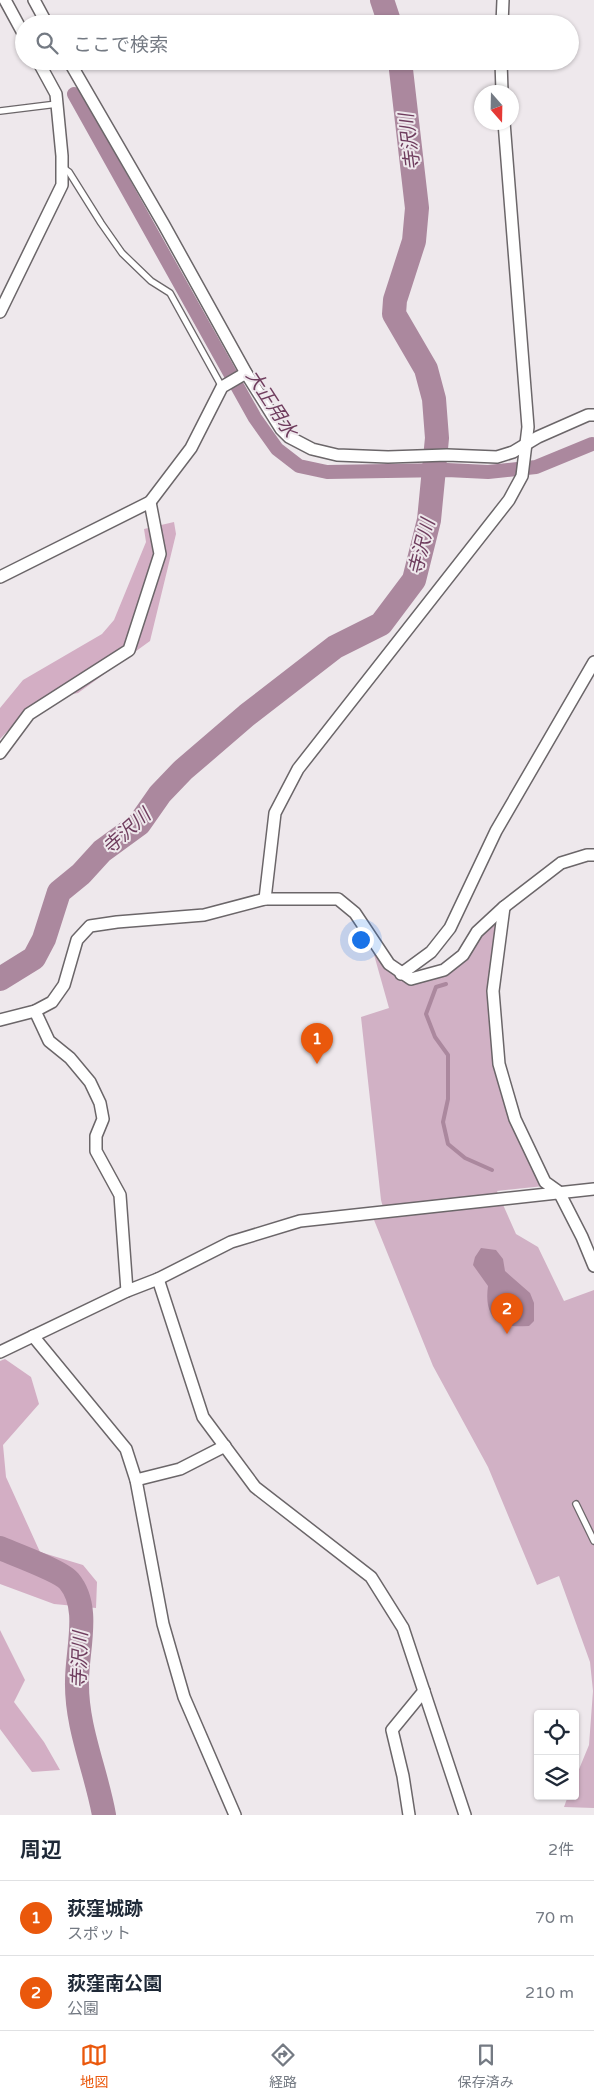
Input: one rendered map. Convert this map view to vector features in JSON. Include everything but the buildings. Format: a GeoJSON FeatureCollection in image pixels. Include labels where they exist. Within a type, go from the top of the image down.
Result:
{"type":"FeatureCollection","features":[{"type":"Feature","properties":{"kind":"street"},"geometry":{"type":"LineString","coordinates":[[4,0],[15,19]]}},
{"type":"Feature","properties":{"kind":"street"},"geometry":{"type":"LineString","coordinates":[[34,0],[42,15]]}},
{"type":"Feature","properties":{"kind":"street"},"geometry":{"type":"LineString","coordinates":[[502,15],[503,0]]}},
{"type":"Feature","properties":{"kind":"street"},"geometry":{"type":"LineString","coordinates":[[0,312],[62,185],[62,156],[56,94],[43,70]]}},
{"type":"Feature","properties":{"kind":"street"},"geometry":{"type":"LineString","coordinates":[[74,70],[164,225],[243,375],[281,429],[300,444],[324,453],[337,455],[388,458],[447,455],[498,457],[525,450],[588,415],[594,415]]}},
{"type":"Feature","properties":{"kind":"street"},"geometry":{"type":"LineString","coordinates":[[501,70],[502,85]]}},
{"type":"Feature","properties":{"kind":"street"},"geometry":{"type":"LineString","coordinates":[[265,899],[276,813],[298,769],[509,500],[522,476],[528,428],[505,130]]}},
{"type":"Feature","properties":{"kind":"street"},"geometry":{"type":"LineString","coordinates":[[0,577],[150,502],[191,448],[224,386],[243,375]]}},
{"type":"Feature","properties":{"kind":"street"},"geometry":{"type":"LineString","coordinates":[[0,753],[29,714],[129,650],[160,554],[150,502]]}},
{"type":"Feature","properties":{"kind":"street"},"geometry":{"type":"LineString","coordinates":[[401,974],[432,952],[450,928],[496,831],[594,662]]}},
{"type":"Feature","properties":{"kind":"street"},"geometry":{"type":"LineString","coordinates":[[0,1020],[34,1011],[52,1002],[64,985],[77,940],[90,926],[204,915],[265,899],[338,899],[355,913],[389,964],[401,974],[411,979],[444,970],[463,954],[477,932],[504,907],[561,863],[587,855],[594,855]]}},
{"type":"Feature","properties":{"kind":"street"},"geometry":{"type":"LineString","coordinates":[[504,907],[493,991],[499,1064],[516,1120],[546,1182],[559,1192],[582,1237],[594,1266]]}},
{"type":"Feature","properties":{"kind":"street"},"geometry":{"type":"LineString","coordinates":[[34,1011],[49,1040],[70,1058],[90,1082],[100,1103],[103,1119],[96,1136],[96,1151],[120,1195],[128,1291]]}},
{"type":"Feature","properties":{"kind":"street"},"geometry":{"type":"LineString","coordinates":[[0,1352],[128,1291],[158,1279],[231,1242],[300,1221],[594,1189]]}},
{"type":"Feature","properties":{"kind":"street"},"geometry":{"type":"LineString","coordinates":[[158,1279],[203,1417],[255,1486],[371,1576],[403,1628],[465,1815]]}},
{"type":"Feature","properties":{"kind":"street"},"geometry":{"type":"LineString","coordinates":[[33,1336],[126,1449],[136,1480],[163,1624],[184,1697],[233,1814]]}},
{"type":"Feature","properties":{"kind":"street"},"geometry":{"type":"LineString","coordinates":[[136,1480],[180,1469],[225,1446]]}},
{"type":"Feature","properties":{"kind":"street"},"geometry":{"type":"LineString","coordinates":[[410,1815],[392,1730],[424,1691]]}},
{"type":"Feature","properties":{"kind":"lane"},"geometry":{"type":"LineString","coordinates":[[0,111],[57,104]]}},
{"type":"Feature","properties":{"kind":"lane"},"geometry":{"type":"LineString","coordinates":[[61,166],[69,172],[122,253],[152,281],[170,293],[224,386]]}},
{"type":"Feature","properties":{"kind":"lane"},"geometry":{"type":"LineString","coordinates":[[576,1504],[594,1541]]}},
{"type":"Feature","properties":{"kind":"shaded area"},"geometry":{"type":"Polygon","coordinates":[[[174,522],[176,534],[150,641],[78,693],[37,701],[0,739],[0,708],[23,680],[102,634],[114,620],[146,542],[144,529],[174,522]]]}},
{"type":"Feature","properties":{"kind":"shaded area"},"geometry":{"type":"Polygon","coordinates":[[[495,923],[498,925],[495,1068],[544,1186],[497,1191],[516,1234],[538,1247],[564,1301],[594,1290],[594,1808],[564,1807],[567,1800],[579,1800],[579,1769],[589,1745],[593,1691],[590,1662],[559,1576],[537,1585],[488,1467],[433,1366],[374,1220],[386,1218],[381,1200],[361,1017],[389,1008],[371,944],[409,984],[450,973],[470,953],[480,934],[495,923]]]}},
{"type":"Feature","properties":{"kind":"shaded area"},"geometry":{"type":"Polygon","coordinates":[[[481,1248],[496,1250],[503,1259],[505,1271],[530,1293],[534,1303],[534,1321],[529,1326],[504,1325],[498,1322],[491,1314],[487,1297],[488,1286],[473,1265],[475,1257],[481,1248]]]}},
{"type":"Feature","properties":{"kind":"shaded area"},"geometry":{"type":"Polygon","coordinates":[[[5,1359],[31,1377],[39,1404],[3,1445],[6,1477],[40,1552],[83,1565],[97,1582],[96,1608],[54,1604],[0,1584],[0,1361],[5,1359]]]}},
{"type":"Feature","properties":{"kind":"shaded area"},"geometry":{"type":"Polygon","coordinates":[[[0,1630],[25,1680],[14,1702],[44,1742],[60,1770],[32,1772],[0,1729],[0,1630]]]}},
{"type":"Feature","properties":{"kind":"waterway","name":"寺沢川"},"geometry":{"type":"LineString","coordinates":[[382,0],[387,15]]}},
{"type":"Feature","properties":{"kind":"waterway","name":"寺沢川"},"geometry":{"type":"LineString","coordinates":[[0,979],[34,958],[44,939],[59,892],[81,874],[102,851],[139,824],[160,794],[183,770],[247,715],[335,647],[381,624],[414,580],[429,520],[437,438],[434,399],[426,369],[394,314],[395,300],[414,241],[417,208],[401,70]]}},
{"type":"Feature","properties":{"kind":"waterway","name":"大正用水"},"geometry":{"type":"LineString","coordinates":[[74,94],[255,418],[277,449],[299,466],[327,472],[447,470],[488,472],[536,467],[592,444]]}},
{"type":"Feature","properties":{"kind":"waterway"},"geometry":{"type":"LineString","coordinates":[[446,984],[436,987],[426,1014],[435,1037],[448,1055],[448,1099],[443,1122],[448,1144],[465,1158],[492,1170]]}},
{"type":"Feature","properties":{"kind":"waterway","name":"寺沢川"},"geometry":{"type":"LineString","coordinates":[[0,1548],[57,1572],[69,1581],[76,1591],[80,1603],[81,1616],[77,1681],[80,1715],[104,1815]]}},
{"type":"Feature","properties":{"kind":"place","name":"荻窪城跡"},"geometry":{"type":"Point","coordinates":[317,1064]}},
{"type":"Feature","properties":{"kind":"place","name":"荻窪南公園"},"geometry":{"type":"Point","coordinates":[507,1334]}}]}
